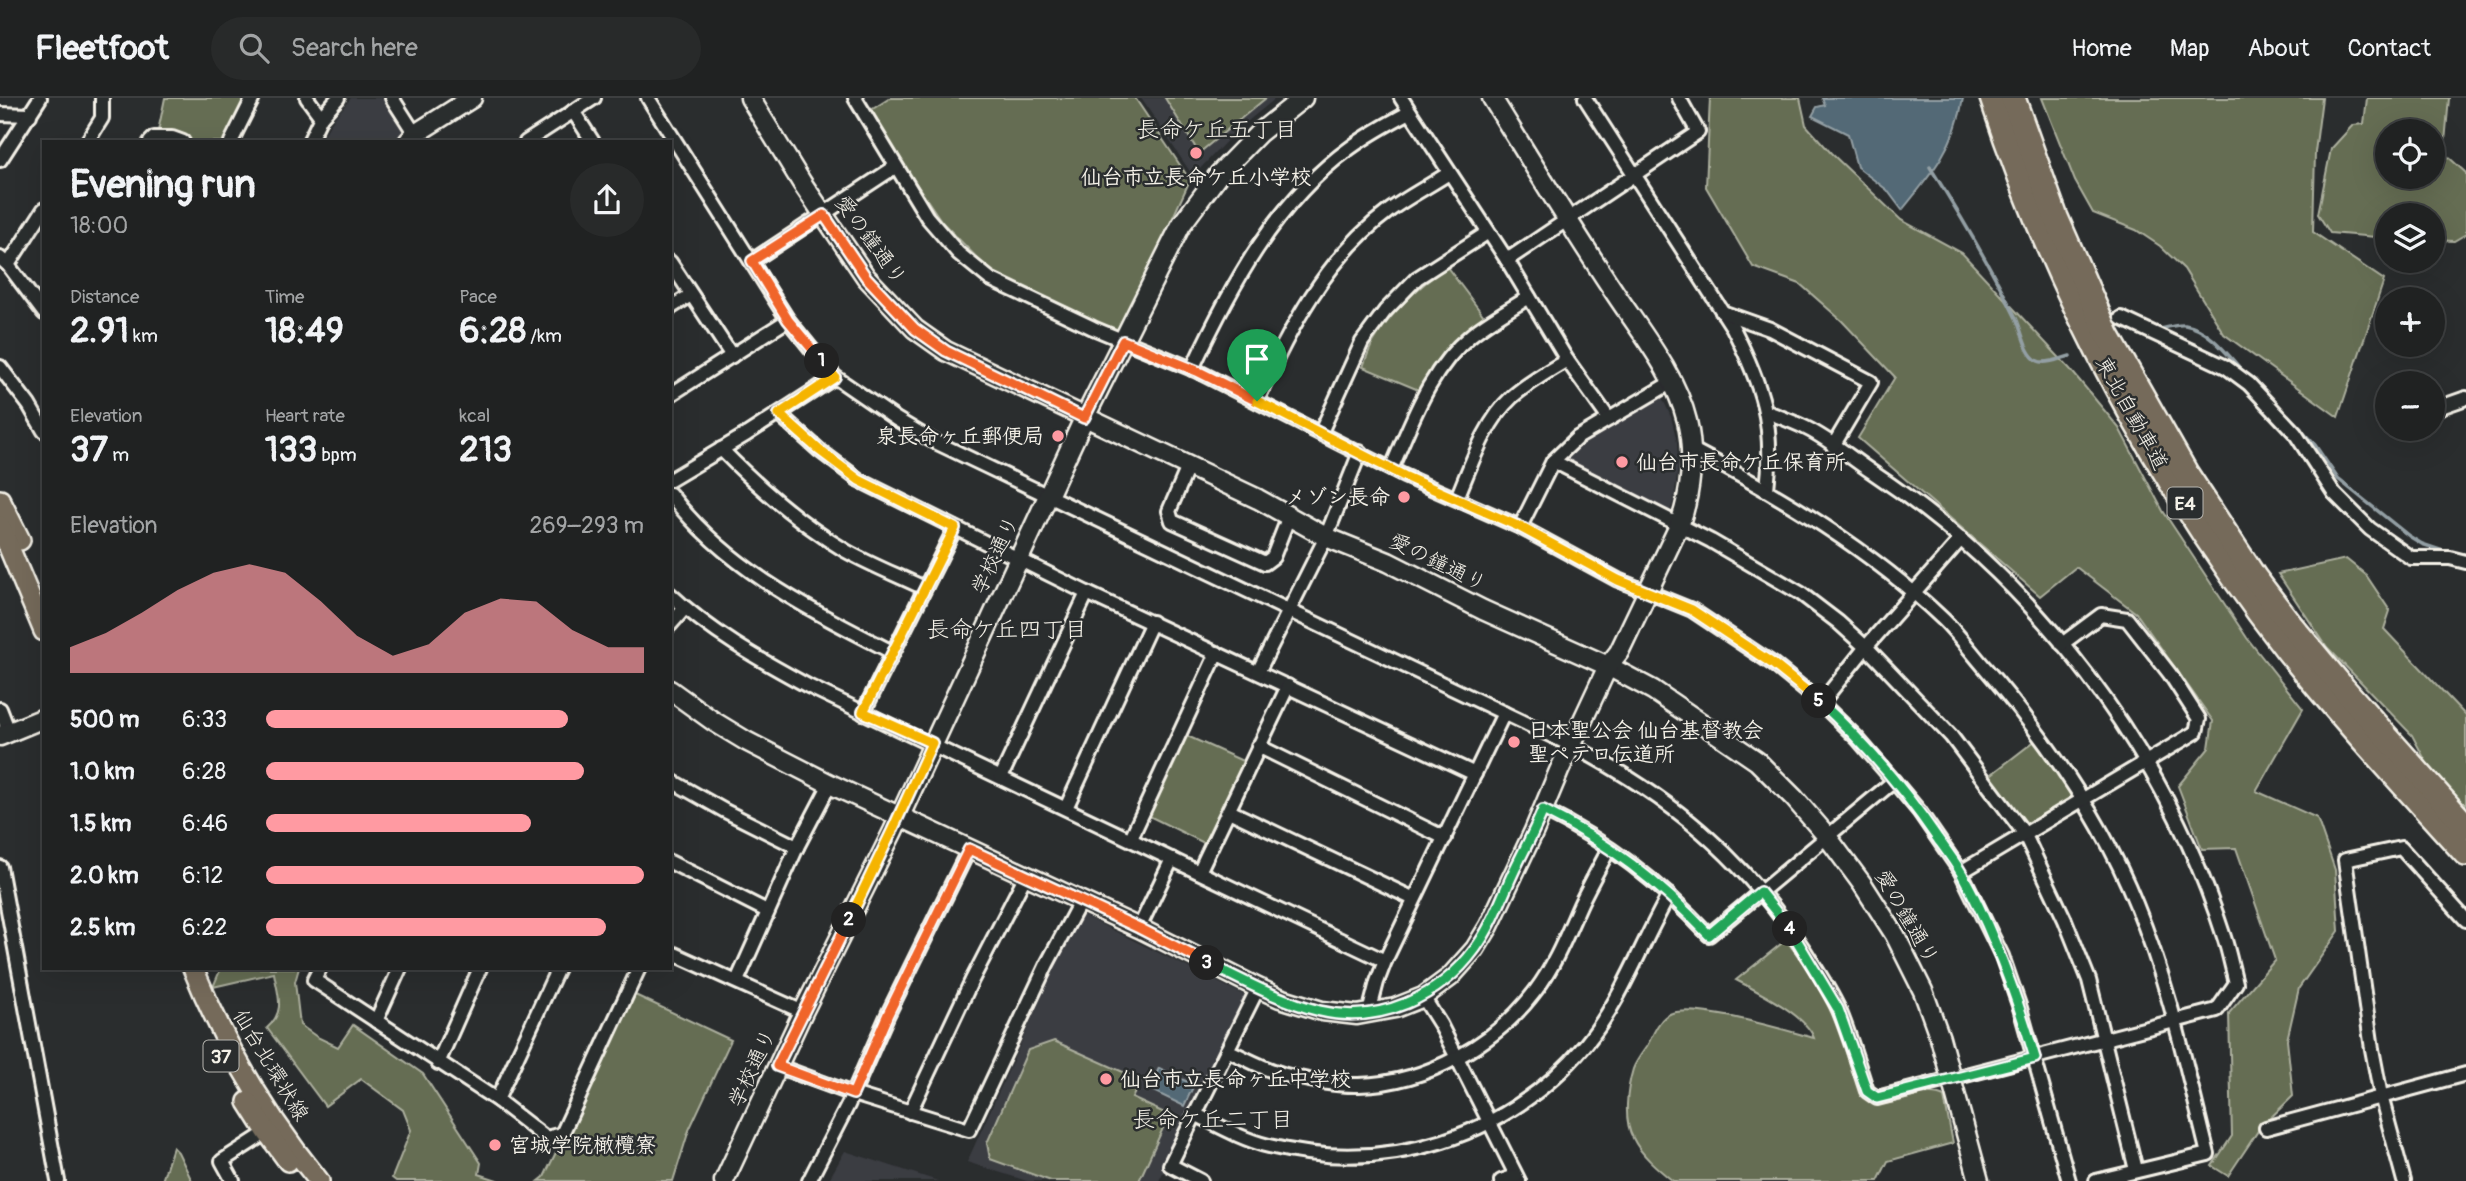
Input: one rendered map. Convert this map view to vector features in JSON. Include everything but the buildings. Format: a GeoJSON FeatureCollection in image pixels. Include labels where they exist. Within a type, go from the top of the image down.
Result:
{"type":"FeatureCollection","features":[{"type":"Feature","properties":{"kind":"highway","name":"東北自動車道"},"geometry":{"type":"LineString","coordinates":[[1992,98],[2060,274],[2100,355],[2175,489],[2289,651],[2466,854]]}},
{"type":"Feature","properties":{"kind":"highway","name":"東北自動車道"},"geometry":{"type":"LineString","coordinates":[[2013,98],[2055,215],[2108,336],[2186,473],[2255,578],[2290,624],[2466,826]]}},
{"type":"Feature","properties":{"kind":"main road"},"geometry":{"type":"LineString","coordinates":[[0,500],[42,591]]}},
{"type":"Feature","properties":{"kind":"main road"},"geometry":{"type":"LineString","coordinates":[[0,526],[42,626]]}},
{"type":"Feature","properties":{"kind":"main road","name":"仙台北環状線"},"geometry":{"type":"LineString","coordinates":[[181,970],[216,1045],[267,1132],[303,1181]]}},
{"type":"Feature","properties":{"kind":"main road","name":"仙台北環状線"},"geometry":{"type":"LineString","coordinates":[[194,970],[238,1062],[318,1181]]}},
{"type":"Feature","properties":{"kind":"street"},"geometry":{"type":"LineString","coordinates":[[0,160],[40,98]]}},
{"type":"Feature","properties":{"kind":"street"},"geometry":{"type":"LineString","coordinates":[[88,140],[102,118],[102,98]]}},
{"type":"Feature","properties":{"kind":"street"},"geometry":{"type":"LineString","coordinates":[[232,140],[253,98]]}},
{"type":"Feature","properties":{"kind":"street"},"geometry":{"type":"LineString","coordinates":[[307,98],[321,117]]}},
{"type":"Feature","properties":{"kind":"street"},"geometry":{"type":"LineString","coordinates":[[310,140],[321,117],[338,98]]}},
{"type":"Feature","properties":{"kind":"street"},"geometry":{"type":"LineString","coordinates":[[393,98],[412,138],[472,98]]}},
{"type":"Feature","properties":{"kind":"street"},"geometry":{"type":"LineString","coordinates":[[529,140],[594,98]]}},
{"type":"Feature","properties":{"kind":"street"},"geometry":{"type":"LineString","coordinates":[[648,98],[788,320],[835,377],[931,440],[1287,612],[1571,745],[1600,760],[1671,806],[1733,859],[1786,924],[1838,1009],[1867,1091],[1877,1098],[2217,1010],[2236,984],[2224,939],[2187,844],[2128,733],[2062,644],[2039,615],[1961,540],[1900,491],[1808,429],[1767,412]]}},
{"type":"Feature","properties":{"kind":"street","name":"愛の鐘通り"},"geometry":{"type":"LineString","coordinates":[[750,98],[866,277],[915,329],[946,351],[1258,499],[1326,537],[1388,562],[1483,610],[1608,666],[1653,690],[1757,761],[1794,798],[1827,837],[1863,885],[1895,935],[1923,990],[1953,1079],[1979,1181]]}},
{"type":"Feature","properties":{"kind":"street","name":"学校通り"},"geometry":{"type":"LineString","coordinates":[[724,1181],[900,815],[1084,418],[1181,225],[1219,174],[1259,133],[1303,98]]}},
{"type":"Feature","properties":{"kind":"street"},"geometry":{"type":"LineString","coordinates":[[1401,98],[1507,260],[1567,360],[1609,419]]}},
{"type":"Feature","properties":{"kind":"street"},"geometry":{"type":"LineString","coordinates":[[672,691],[713,721],[830,783],[1139,928],[1280,998],[1322,1011],[1357,1015],[1395,1008],[1423,997],[1450,977],[1475,949],[1489,926],[1608,666],[1619,652],[1687,505],[1690,449],[1687,421],[1672,382],[1492,98]]}},
{"type":"Feature","properties":{"kind":"street"},"geometry":{"type":"LineString","coordinates":[[1585,98],[1722,312],[1753,368],[1767,412],[1771,458],[1767,489]]}},
{"type":"Feature","properties":{"kind":"street"},"geometry":{"type":"LineString","coordinates":[[1507,260],[1698,132],[1679,98]]}},
{"type":"Feature","properties":{"kind":"street"},"geometry":{"type":"LineString","coordinates":[[861,100],[895,167],[927,217],[958,253],[979,270],[1021,295],[1192,369],[1391,469],[1520,527],[1646,592],[1692,610],[1736,638],[1821,703],[1857,738],[1919,811],[1961,872],[2002,957],[2020,1008],[2069,1181]]}},
{"type":"Feature","properties":{"kind":"street"},"geometry":{"type":"LineString","coordinates":[[573,111],[592,140]]}},
{"type":"Feature","properties":{"kind":"street"},"geometry":{"type":"LineString","coordinates":[[1192,369],[1217,314],[1284,212],[1348,149],[1410,112]]}},
{"type":"Feature","properties":{"kind":"street"},"geometry":{"type":"LineString","coordinates":[[0,114],[30,115]]}},
{"type":"Feature","properties":{"kind":"street"},"geometry":{"type":"LineString","coordinates":[[152,140],[178,140]]}},
{"type":"Feature","properties":{"kind":"street"},"geometry":{"type":"LineString","coordinates":[[752,261],[895,167]]}},
{"type":"Feature","properties":{"kind":"street"},"geometry":{"type":"LineString","coordinates":[[1257,401],[1283,342],[1331,267],[1388,211],[1449,173]]}},
{"type":"Feature","properties":{"kind":"street"},"geometry":{"type":"LineString","coordinates":[[42,212],[4,261],[42,310]]}},
{"type":"Feature","properties":{"kind":"street"},"geometry":{"type":"LineString","coordinates":[[1321,432],[1362,342],[1385,311],[1417,278],[1488,233]]}},
{"type":"Feature","properties":{"kind":"street"},"geometry":{"type":"LineString","coordinates":[[672,265],[732,356]]}},
{"type":"Feature","properties":{"kind":"street"},"geometry":{"type":"LineString","coordinates":[[672,307],[691,295]]}},
{"type":"Feature","properties":{"kind":"street"},"geometry":{"type":"LineString","coordinates":[[1391,469],[1425,392],[1444,363],[1470,336],[1529,297]]}},
{"type":"Feature","properties":{"kind":"street"},"geometry":{"type":"LineString","coordinates":[[1722,312],[1770,329],[1871,382],[1833,446]]}},
{"type":"Feature","properties":{"kind":"street"},"geometry":{"type":"LineString","coordinates":[[2121,318],[2226,366],[2249,384],[2295,433],[2334,493],[2370,529],[2411,558],[2450,558],[2466,562]]}},
{"type":"Feature","properties":{"kind":"street"},"geometry":{"type":"LineString","coordinates":[[672,394],[788,320]]}},
{"type":"Feature","properties":{"kind":"street"},"geometry":{"type":"LineString","coordinates":[[1457,498],[1491,424],[1510,398],[1567,360]]}},
{"type":"Feature","properties":{"kind":"street"},"geometry":{"type":"LineString","coordinates":[[0,367],[29,405],[42,428]]}},
{"type":"Feature","properties":{"kind":"street"},"geometry":{"type":"LineString","coordinates":[[672,479],[835,377]]}},
{"type":"Feature","properties":{"kind":"street"},"geometry":{"type":"LineString","coordinates":[[1520,527],[1553,461],[1577,438],[1672,382]]}},
{"type":"Feature","properties":{"kind":"street"},"geometry":{"type":"LineString","coordinates":[[2445,405],[2466,398]]}},
{"type":"Feature","properties":{"kind":"street"},"geometry":{"type":"LineString","coordinates":[[779,414],[819,450],[859,480],[1087,593],[1475,775]]}},
{"type":"Feature","properties":{"kind":"street"},"geometry":{"type":"LineString","coordinates":[[721,449],[772,498],[807,526],[848,552],[924,588]]}},
{"type":"Feature","properties":{"kind":"street"},"geometry":{"type":"LineString","coordinates":[[1690,449],[1767,489],[1826,526],[1946,622],[2026,715],[2055,755],[2108,844],[2136,904],[2175,1022],[2208,1154],[2096,1181]]}},
{"type":"Feature","properties":{"kind":"street"},"geometry":{"type":"LineString","coordinates":[[1258,672],[1326,537],[1360,452]]}},
{"type":"Feature","properties":{"kind":"street"},"geometry":{"type":"LineString","coordinates":[[1553,461],[1751,563],[1800,593],[1866,647],[1951,736],[2024,834],[2043,870],[2089,980],[2136,1170]]}},
{"type":"Feature","properties":{"kind":"street"},"geometry":{"type":"LineString","coordinates":[[1188,467],[1169,512],[1172,521],[1265,563],[1273,557],[1289,516]]}},
{"type":"Feature","properties":{"kind":"street"},"geometry":{"type":"LineString","coordinates":[[672,497],[685,514],[739,563],[818,613],[892,652]]}},
{"type":"Feature","properties":{"kind":"street"},"geometry":{"type":"LineString","coordinates":[[863,712],[955,528]]}},
{"type":"Feature","properties":{"kind":"street"},"geometry":{"type":"LineString","coordinates":[[1821,703],[1866,647],[1961,540]]}},
{"type":"Feature","properties":{"kind":"street"},"geometry":{"type":"LineString","coordinates":[[1001,777],[1087,593]]}},
{"type":"Feature","properties":{"kind":"street"},"geometry":{"type":"LineString","coordinates":[[672,596],[685,608],[760,660],[863,712],[1385,961]]}},
{"type":"Feature","properties":{"kind":"street"},"geometry":{"type":"LineString","coordinates":[[672,623],[685,608]]}},
{"type":"Feature","properties":{"kind":"street"},"geometry":{"type":"LineString","coordinates":[[1961,872],[2196,732],[2199,719],[2170,674],[2127,619],[2101,615],[2062,644]]}},
{"type":"Feature","properties":{"kind":"street"},"geometry":{"type":"LineString","coordinates":[[1066,808],[1152,622]]}},
{"type":"Feature","properties":{"kind":"street"},"geometry":{"type":"LineString","coordinates":[[1131,838],[1217,653]]}},
{"type":"Feature","properties":{"kind":"street"},"geometry":{"type":"LineString","coordinates":[[1199,872],[1288,686]]}},
{"type":"Feature","properties":{"kind":"street"},"geometry":{"type":"LineString","coordinates":[[0,709],[5,734],[42,719]]}},
{"type":"Feature","properties":{"kind":"street"},"geometry":{"type":"LineString","coordinates":[[1369,1013],[1385,961],[1504,713]]}},
{"type":"Feature","properties":{"kind":"street"},"geometry":{"type":"LineString","coordinates":[[1258,746],[1445,838]]}},
{"type":"Feature","properties":{"kind":"street"},"geometry":{"type":"LineString","coordinates":[[672,781],[797,847]]}},
{"type":"Feature","properties":{"kind":"street"},"geometry":{"type":"LineString","coordinates":[[1543,810],[1577,827],[1643,871],[1709,935],[1894,781]]}},
{"type":"Feature","properties":{"kind":"street"},"geometry":{"type":"LineString","coordinates":[[737,981],[797,847],[830,783]]}},
{"type":"Feature","properties":{"kind":"street"},"geometry":{"type":"LineString","coordinates":[[1228,811],[1415,899]]}},
{"type":"Feature","properties":{"kind":"street"},"geometry":{"type":"LineString","coordinates":[[2404,1181],[2381,1096],[2370,1037],[2345,860],[2401,848],[2466,920]]}},
{"type":"Feature","properties":{"kind":"street"},"geometry":{"type":"LineString","coordinates":[[809,1181],[969,849]]}},
{"type":"Feature","properties":{"kind":"street"},"geometry":{"type":"LineString","coordinates":[[1227,1050],[1287,1076],[1326,1083],[1359,1085],[1390,1081],[1424,1072],[1456,1057],[1488,1038],[1514,1017],[1537,989],[1552,967],[1609,849]]}},
{"type":"Feature","properties":{"kind":"street"},"geometry":{"type":"LineString","coordinates":[[1139,928],[1172,859]]}},
{"type":"Feature","properties":{"kind":"street"},"geometry":{"type":"LineString","coordinates":[[672,863],[767,911]]}},
{"type":"Feature","properties":{"kind":"street"},"geometry":{"type":"LineString","coordinates":[[0,867],[5,918],[58,1181]]}},
{"type":"Feature","properties":{"kind":"street"},"geometry":{"type":"LineString","coordinates":[[910,1112],[972,980],[1027,875]]}},
{"type":"Feature","properties":{"kind":"street"},"geometry":{"type":"LineString","coordinates":[[1195,1114],[1266,1146],[1348,1157],[1402,1153],[1488,1121],[1537,1091],[1563,1069],[1587,1042],[1624,984],[1670,895]]}},
{"type":"Feature","properties":{"kind":"street"},"geometry":{"type":"LineString","coordinates":[[777,1066],[853,1094],[969,1130],[1047,964],[1080,902]]}},
{"type":"Feature","properties":{"kind":"street"},"geometry":{"type":"LineString","coordinates":[[672,953],[803,1012]]}},
{"type":"Feature","properties":{"kind":"street"},"geometry":{"type":"LineString","coordinates":[[319,970],[314,980],[496,1100],[546,1138],[562,1134],[638,970]]}},
{"type":"Feature","properties":{"kind":"street"},"geometry":{"type":"LineString","coordinates":[[376,1021],[399,970]]}},
{"type":"Feature","properties":{"kind":"street"},"geometry":{"type":"LineString","coordinates":[[438,1063],[479,970]]}},
{"type":"Feature","properties":{"kind":"street"},"geometry":{"type":"LineString","coordinates":[[496,1100],[557,970]]}},
{"type":"Feature","properties":{"kind":"street"},"geometry":{"type":"LineString","coordinates":[[1201,1181],[1170,1166],[1258,988]]}},
{"type":"Feature","properties":{"kind":"street"},"geometry":{"type":"LineString","coordinates":[[1423,997],[1440,1024],[1517,1178],[1501,1181]]}},
{"type":"Feature","properties":{"kind":"street"},"geometry":{"type":"LineString","coordinates":[[2266,1128],[2466,1074]]}},
{"type":"Feature","properties":{"kind":"street"},"geometry":{"type":"LineString","coordinates":[[233,1181],[222,1161],[267,1132]]}},
{"type":"Feature","properties":{"kind":"shaded area"},"geometry":{"type":"Polygon","coordinates":[[[351,98],[382,98],[403,132],[397,140],[321,140],[332,121],[351,98]]]}},
{"type":"Feature","properties":{"kind":"shaded area","name":"仙台市立長命ケ丘小学校"},"geometry":{"type":"Polygon","coordinates":[[[1141,98],[1276,98],[1237,130],[1193,176],[1141,98]]]}},
{"type":"Feature","properties":{"kind":"shaded area","name":"仙台市長命ケ丘保育所"},"geometry":{"type":"Polygon","coordinates":[[[1661,395],[1671,417],[1677,442],[1678,468],[1674,499],[1666,524],[1569,476],[1566,467],[1566,456],[1661,395]]]}},
{"type":"Feature","properties":{"kind":"shaded area","name":"仙台市立長命ヶ丘中学校"},"geometry":{"type":"Polygon","coordinates":[[[1082,915],[1246,996],[1159,1181],[1027,1181],[967,1162],[1077,919],[1082,915]]]}},
{"type":"Feature","properties":{"kind":"shaded area"},"geometry":{"type":"Polygon","coordinates":[[[845,1151],[938,1181],[828,1181],[845,1151]]]}},
{"type":"Feature","properties":{"kind":"green space"},"geometry":{"type":"Polygon","coordinates":[[[165,98],[250,98],[228,140],[187,140],[172,135],[157,136],[165,98]]]}},
{"type":"Feature","properties":{"kind":"green space"},"geometry":{"type":"Polygon","coordinates":[[[890,98],[1135,98],[1190,180],[1120,333],[1113,333],[990,271],[942,222],[868,112],[890,98]]]}},
{"type":"Feature","properties":{"kind":"green space"},"geometry":{"type":"Polygon","coordinates":[[[1165,98],[1266,98],[1199,153],[1165,98]]]}},
{"type":"Feature","properties":{"kind":"green space"},"geometry":{"type":"Polygon","coordinates":[[[1710,98],[1800,98],[1806,125],[1831,153],[1901,220],[1962,253],[2070,369],[2119,428],[2163,511],[2247,638],[2303,709],[2256,791],[2317,818],[2335,870],[2339,931],[2299,988],[2287,1040],[2293,1096],[2260,1128],[2228,1176],[2212,1166],[2232,1136],[2229,1013],[2275,960],[2236,848],[2202,849],[2178,786],[2209,748],[2213,721],[2136,613],[2076,567],[2040,596],[1858,438],[1895,377],[1842,321],[1800,284],[1753,267],[1706,187],[1710,98]]]}},
{"type":"Feature","properties":{"kind":"green space"},"geometry":{"type":"Polygon","coordinates":[[[2042,98],[2322,98],[2315,152],[2313,232],[2384,280],[2382,287],[2375,287],[2375,307],[2338,417],[2224,334],[2184,269],[2160,246],[2136,230],[2093,213],[2075,181],[2042,98]]]}},
{"type":"Feature","properties":{"kind":"green space"},"geometry":{"type":"Polygon","coordinates":[[[2367,98],[2449,98],[2445,142],[2445,119],[2375,119],[2375,189],[2445,189],[2445,154],[2466,173],[2466,234],[2454,241],[2445,241],[2445,203],[2375,203],[2375,237],[2330,233],[2318,214],[2331,149],[2353,125],[2364,124],[2367,98]]]}},
{"type":"Feature","properties":{"kind":"green space"},"geometry":{"type":"Polygon","coordinates":[[[1447,267],[1486,319],[1421,391],[1363,367],[1372,344],[1388,320],[1426,282],[1447,267]]]}},
{"type":"Feature","properties":{"kind":"green space"},"geometry":{"type":"Polygon","coordinates":[[[2346,559],[2366,575],[2390,611],[2384,629],[2466,716],[2466,808],[2432,773],[2412,735],[2327,647],[2278,574],[2346,559]]]}},
{"type":"Feature","properties":{"kind":"green space"},"geometry":{"type":"Polygon","coordinates":[[[1185,735],[1245,762],[1204,843],[1147,815],[1185,735]]]}},
{"type":"Feature","properties":{"kind":"green space"},"geometry":{"type":"Polygon","coordinates":[[[2036,740],[2070,790],[2071,799],[2031,825],[2020,822],[1988,777],[2036,740]]]}},
{"type":"Feature","properties":{"kind":"green space"},"geometry":{"type":"Polygon","coordinates":[[[1786,940],[1818,983],[1834,1011],[1874,1103],[1892,1103],[1927,1094],[1944,1097],[1953,1143],[1888,1161],[1878,1181],[1673,1181],[1645,1156],[1630,1131],[1627,1104],[1634,1066],[1660,1022],[1672,1013],[1685,1011],[1721,1015],[1814,1038],[1809,1029],[1791,1012],[1736,980],[1786,940]]]}},
{"type":"Feature","properties":{"kind":"green space"},"geometry":{"type":"Polygon","coordinates":[[[220,970],[298,970],[295,982],[300,1025],[338,1047],[353,1025],[423,1074],[481,1163],[479,1174],[500,1181],[396,1181],[392,1178],[411,1130],[403,1110],[361,1079],[325,1106],[267,1028],[279,1009],[274,973],[213,987],[220,970]]]}},
{"type":"Feature","properties":{"kind":"green space"},"geometry":{"type":"Polygon","coordinates":[[[633,994],[731,1040],[689,1130],[673,1181],[539,1181],[544,1177],[633,994]]]}},
{"type":"Feature","properties":{"kind":"green space"},"geometry":{"type":"Polygon","coordinates":[[[1054,1041],[1141,1080],[1132,1098],[1169,1115],[1139,1181],[1051,1181],[990,1159],[987,1143],[1028,1050],[1054,1041]]]}},
{"type":"Feature","properties":{"kind":"green space"},"geometry":{"type":"Polygon","coordinates":[[[173,1147],[178,1152],[192,1181],[162,1181],[173,1147]]]}},
{"type":"Feature","properties":{"kind":"water"},"geometry":{"type":"Polygon","coordinates":[[[1822,98],[1963,98],[1955,130],[1941,158],[1902,210],[1887,190],[1857,167],[1848,134],[1812,116],[1817,107],[1825,105],[1822,98]]]}},
{"type":"Feature","properties":{"kind":"water"},"geometry":{"type":"Polygon","coordinates":[[[1159,1068],[1194,1085],[1184,1106],[1149,1089],[1159,1068]]]}},
{"type":"Feature","properties":{"kind":"waterway"},"geometry":{"type":"LineString","coordinates":[[1930,167],[1996,280],[2030,353],[2041,362],[2070,356]]}},
{"type":"Feature","properties":{"kind":"waterway"},"geometry":{"type":"LineString","coordinates":[[2157,330],[2185,325],[2203,332],[2212,338],[2247,376]]}},
{"type":"Feature","properties":{"kind":"waterway"},"geometry":{"type":"LineString","coordinates":[[2275,403],[2315,445],[2338,479],[2409,536],[2422,544],[2449,553]]}},
{"type":"Feature","properties":{"kind":"place","name":"仙台市立長命ケ丘小学校"},"geometry":{"type":"Point","coordinates":[1196,153]}},
{"type":"Feature","properties":{"kind":"place","name":"泉長命ヶ丘郵便局"},"geometry":{"type":"Point","coordinates":[1058,436]}},
{"type":"Feature","properties":{"kind":"place","name":"仙台市長命ケ丘保育所"},"geometry":{"type":"Point","coordinates":[1622,462]}},
{"type":"Feature","properties":{"kind":"place","name":"メゾン長命"},"geometry":{"type":"Point","coordinates":[1404,497]}},
{"type":"Feature","properties":{"kind":"place","name":"日本聖公会 仙台基督教会 聖ペテロ伝道所"},"geometry":{"type":"Point","coordinates":[1514,742]}},
{"type":"Feature","properties":{"kind":"place","name":"仙台市立長命ヶ丘中学校"},"geometry":{"type":"Point","coordinates":[1106,1079]}},
{"type":"Feature","properties":{"kind":"place","name":"宮城学院橄欖寮"},"geometry":{"type":"Point","coordinates":[495,1145]}},
{"type":"Feature","properties":{"kind":"district","name":"長命ケ丘五丁目"},"geometry":{"type":"Point","coordinates":[1217,129]}},
{"type":"Feature","properties":{"kind":"district","name":"長命ケ丘四丁目"},"geometry":{"type":"Point","coordinates":[1007,629]}},
{"type":"Feature","properties":{"kind":"district","name":"長命ケ丘二丁目"},"geometry":{"type":"Point","coordinates":[1213,1119]}},
{"type":"Feature","properties":{"kind":"route"},"geometry":{"type":"LineString","coordinates":[[824,215],[866,277],[915,329],[946,351],[1084,418],[1123,341],[1197,371],[1257,401],[1404,476],[1520,527],[1618,580],[1692,610],[1773,664],[1821,703],[1857,738],[1919,811],[1961,872],[2002,957],[2035,1058],[1877,1098],[1867,1091],[1838,1009],[1813,964],[1760,892],[1709,935],[1643,871],[1577,827],[1543,810],[1489,926],[1461,966],[1423,997],[1395,1008],[1357,1015],[1322,1011],[1280,998],[1139,928],[969,849],[888,1014],[853,1094],[777,1066],[932,743],[863,712],[955,528],[859,480],[819,450],[779,414],[835,377],[788,320],[752,261],[824,215]]}}]}
